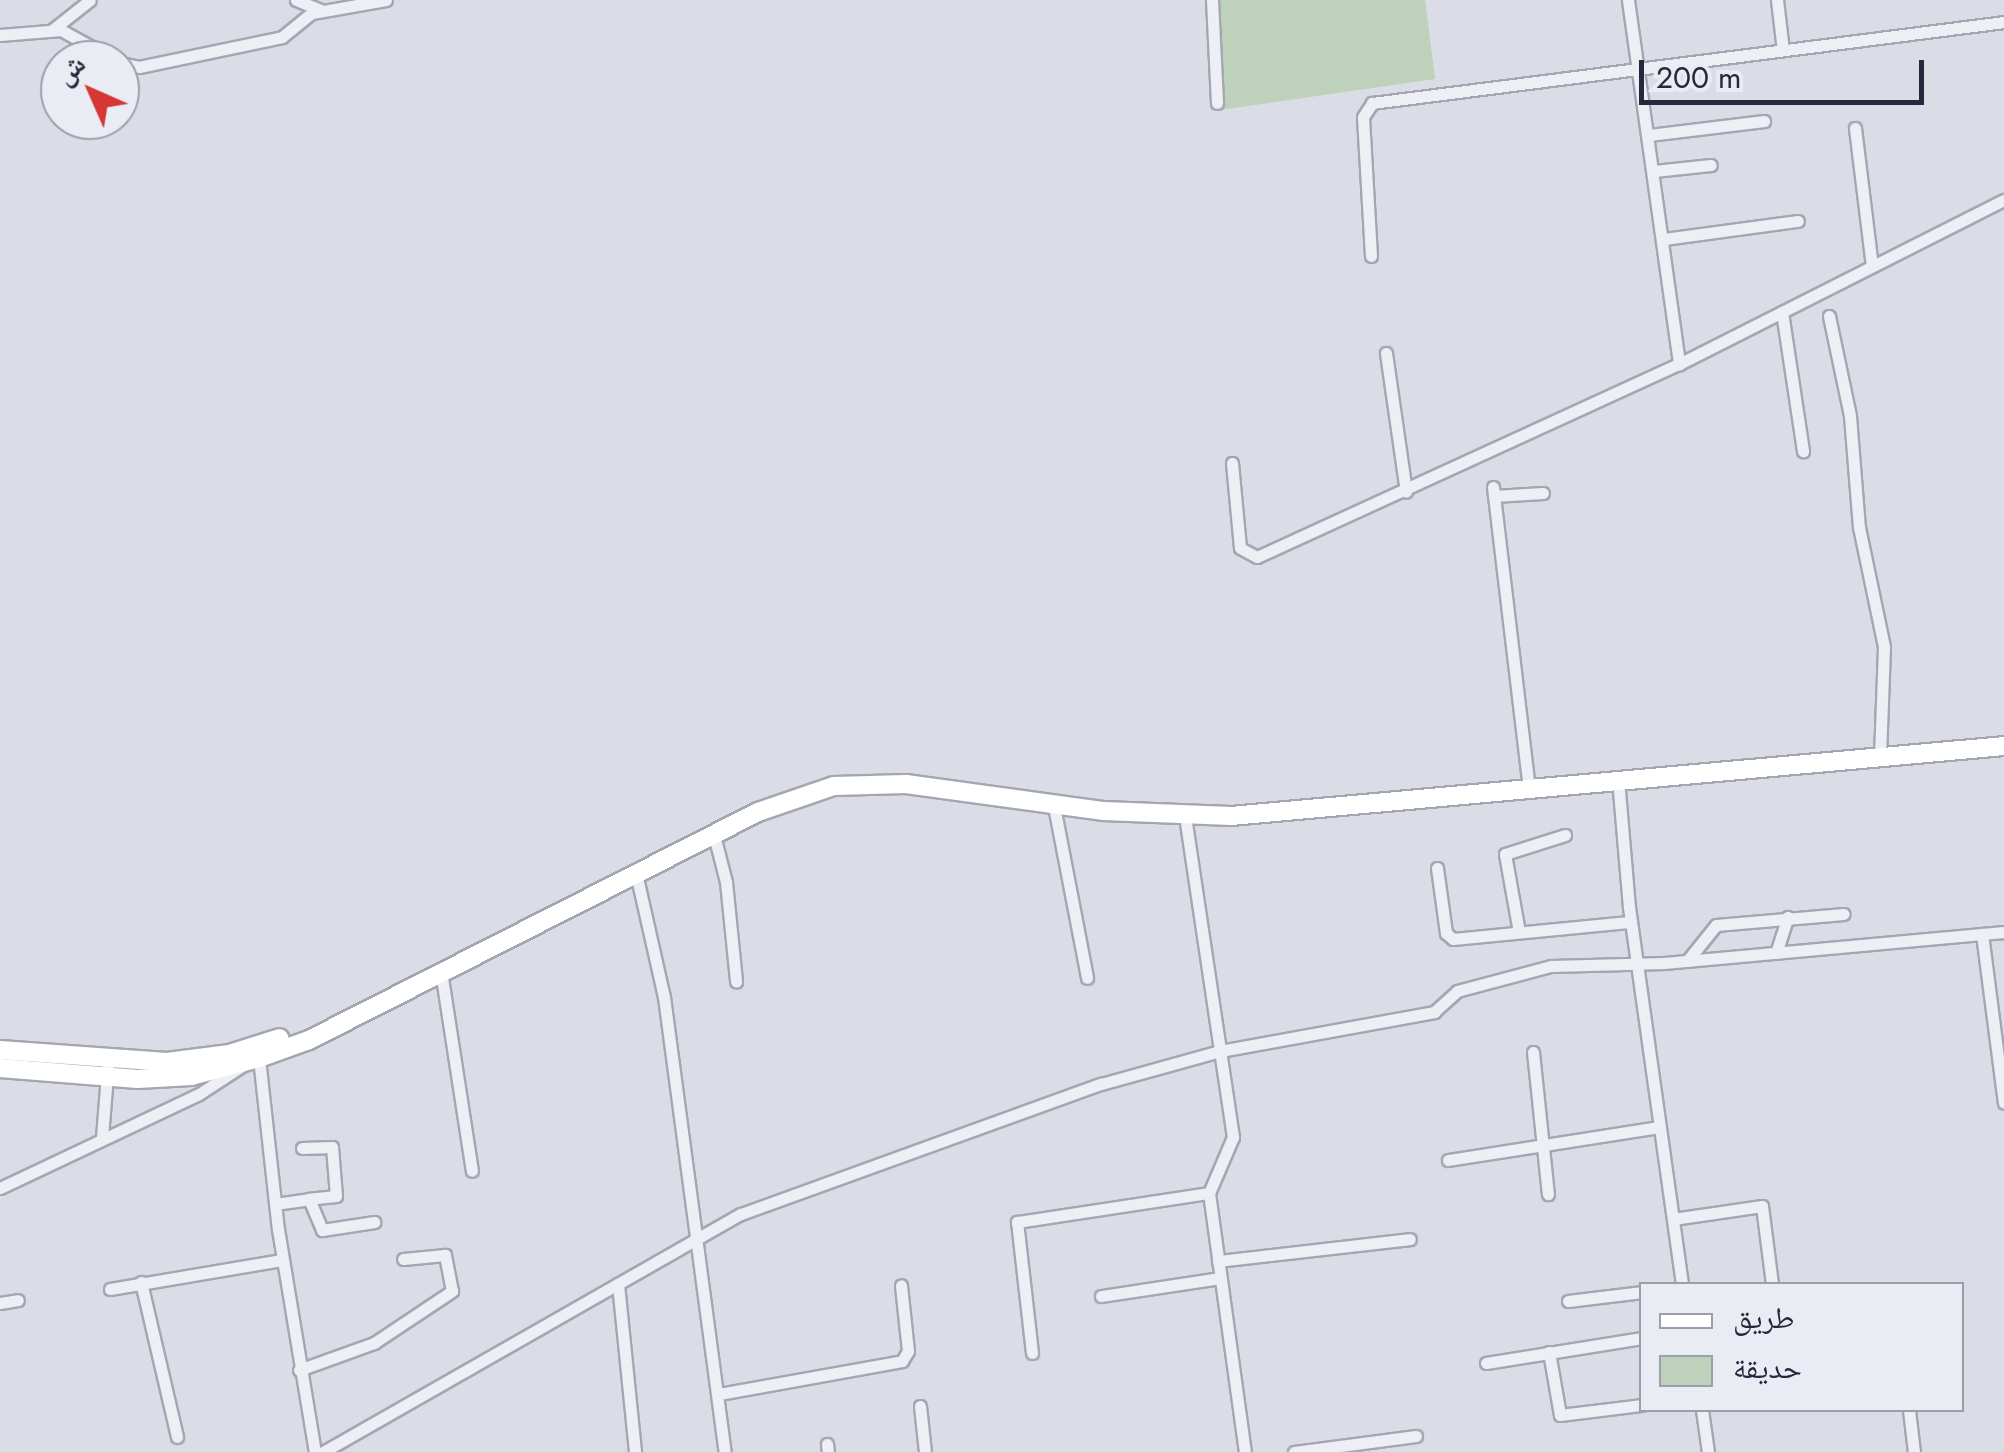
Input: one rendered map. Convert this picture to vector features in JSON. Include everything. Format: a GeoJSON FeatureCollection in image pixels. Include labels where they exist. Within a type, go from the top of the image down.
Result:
{"type":"FeatureCollection","features":[{"type":"Feature","properties":{"kind":"main road"},"geometry":{"type":"LineString","coordinates":[[0,1068],[191,1076],[253,1060],[334,1026],[791,798],[857,783],[943,788],[1054,806],[1185,816],[1360,807],[1618,779],[2004,746]]}},
{"type":"Feature","properties":{"kind":"main road"},"geometry":{"type":"LineString","coordinates":[[0,1050],[108,1071],[199,1060],[334,1026]]}},
{"type":"Feature","properties":{"kind":"street"},"geometry":{"type":"LineString","coordinates":[[52,30],[90,0]]}},
{"type":"Feature","properties":{"kind":"street"},"geometry":{"type":"LineString","coordinates":[[296,0],[321,10]]}},
{"type":"Feature","properties":{"kind":"street"},"geometry":{"type":"LineString","coordinates":[[140,67],[282,36],[321,10],[386,0]]}},
{"type":"Feature","properties":{"kind":"street"},"geometry":{"type":"LineString","coordinates":[[1212,0],[1217,103]]}},
{"type":"Feature","properties":{"kind":"street"},"geometry":{"type":"LineString","coordinates":[[1628,0],[1679,364]]}},
{"type":"Feature","properties":{"kind":"street"},"geometry":{"type":"LineString","coordinates":[[1777,0],[1784,50]]}},
{"type":"Feature","properties":{"kind":"street"},"geometry":{"type":"LineString","coordinates":[[1371,256],[1366,106],[2004,22]]}},
{"type":"Feature","properties":{"kind":"street"},"geometry":{"type":"LineString","coordinates":[[0,35],[52,30],[87,40]]}},
{"type":"Feature","properties":{"kind":"street"},"geometry":{"type":"LineString","coordinates":[[1648,134],[1764,121]]}},
{"type":"Feature","properties":{"kind":"street"},"geometry":{"type":"LineString","coordinates":[[1855,128],[1872,266]]}},
{"type":"Feature","properties":{"kind":"street"},"geometry":{"type":"LineString","coordinates":[[1654,171],[1711,165]]}},
{"type":"Feature","properties":{"kind":"street"},"geometry":{"type":"LineString","coordinates":[[1232,463],[1240,548],[1250,557],[1406,492],[1679,364],[2004,200]]}},
{"type":"Feature","properties":{"kind":"street"},"geometry":{"type":"LineString","coordinates":[[1664,239],[1798,221]]}},
{"type":"Feature","properties":{"kind":"street"},"geometry":{"type":"LineString","coordinates":[[1782,312],[1803,451]]}},
{"type":"Feature","properties":{"kind":"street"},"geometry":{"type":"LineString","coordinates":[[1828,316],[1850,416],[1859,526],[1882,636],[1880,756]]}},
{"type":"Feature","properties":{"kind":"street"},"geometry":{"type":"LineString","coordinates":[[1386,353],[1406,492]]}},
{"type":"Feature","properties":{"kind":"street"},"geometry":{"type":"LineString","coordinates":[[1528,788],[1494,492],[1543,493]]}},
{"type":"Feature","properties":{"kind":"street"},"geometry":{"type":"LineString","coordinates":[[1618,779],[1631,922],[1682,1282]]}},
{"type":"Feature","properties":{"kind":"street"},"geometry":{"type":"LineString","coordinates":[[1054,806],[1087,978]]}},
{"type":"Feature","properties":{"kind":"street"},"geometry":{"type":"LineString","coordinates":[[1185,816],[1217,998],[1232,1142],[1209,1193],[1246,1452]]}},
{"type":"Feature","properties":{"kind":"street"},"geometry":{"type":"LineString","coordinates":[[714,834],[726,882],[736,981]]}},
{"type":"Feature","properties":{"kind":"street"},"geometry":{"type":"LineString","coordinates":[[1519,932],[1506,852],[1565,835]]}},
{"type":"Feature","properties":{"kind":"street"},"geometry":{"type":"LineString","coordinates":[[1437,868],[1450,938],[1631,922]]}},
{"type":"Feature","properties":{"kind":"street"},"geometry":{"type":"LineString","coordinates":[[636,873],[664,997],[725,1452]]}},
{"type":"Feature","properties":{"kind":"street"},"geometry":{"type":"LineString","coordinates":[[1687,961],[1716,925],[1844,914]]}},
{"type":"Feature","properties":{"kind":"street"},"geometry":{"type":"LineString","coordinates":[[1776,953],[1788,918]]}},
{"type":"Feature","properties":{"kind":"street"},"geometry":{"type":"LineString","coordinates":[[324,1452],[740,1214],[928,1145],[1220,1051],[1434,1012],[1457,990],[1545,968],[1637,965],[2004,932]]}},
{"type":"Feature","properties":{"kind":"street"},"geometry":{"type":"LineString","coordinates":[[1982,934],[2004,1103]]}},
{"type":"Feature","properties":{"kind":"street"},"geometry":{"type":"LineString","coordinates":[[441,971],[472,1171]]}},
{"type":"Feature","properties":{"kind":"street"},"geometry":{"type":"LineString","coordinates":[[1534,1052],[1548,1194]]}},
{"type":"Feature","properties":{"kind":"street"},"geometry":{"type":"LineString","coordinates":[[0,1188],[198,1094],[253,1060],[315,1452]]}},
{"type":"Feature","properties":{"kind":"street"},"geometry":{"type":"LineString","coordinates":[[102,1137],[108,1071]]}},
{"type":"Feature","properties":{"kind":"street"},"geometry":{"type":"LineString","coordinates":[[1448,1160],[1658,1127]]}},
{"type":"Feature","properties":{"kind":"street"},"geometry":{"type":"LineString","coordinates":[[275,1204],[336,1196],[332,1147],[302,1148]]}},
{"type":"Feature","properties":{"kind":"street"},"geometry":{"type":"LineString","coordinates":[[1032,1352],[1017,1222],[1209,1193]]}},
{"type":"Feature","properties":{"kind":"street"},"geometry":{"type":"LineString","coordinates":[[309,1199],[322,1230],[374,1222]]}},
{"type":"Feature","properties":{"kind":"street"},"geometry":{"type":"LineString","coordinates":[[1673,1219],[1762,1206],[1772,1282]]}},
{"type":"Feature","properties":{"kind":"street"},"geometry":{"type":"LineString","coordinates":[[1218,1261],[1410,1239]]}},
{"type":"Feature","properties":{"kind":"street"},"geometry":{"type":"LineString","coordinates":[[299,1370],[374,1343],[452,1291],[445,1255],[402,1259]]}},
{"type":"Feature","properties":{"kind":"street"},"geometry":{"type":"LineString","coordinates":[[110,1290],[282,1260]]}},
{"type":"Feature","properties":{"kind":"street"},"geometry":{"type":"LineString","coordinates":[[1100,1296],[1220,1278]]}},
{"type":"Feature","properties":{"kind":"street"},"geometry":{"type":"LineString","coordinates":[[142,1282],[177,1437]]}},
{"type":"Feature","properties":{"kind":"street"},"geometry":{"type":"LineString","coordinates":[[618,1284],[636,1452]]}},
{"type":"Feature","properties":{"kind":"street"},"geometry":{"type":"LineString","coordinates":[[718,1394],[902,1361],[908,1350],[902,1285]]}},
{"type":"Feature","properties":{"kind":"street"},"geometry":{"type":"LineString","coordinates":[[1568,1301],[1639,1292]]}},
{"type":"Feature","properties":{"kind":"street"},"geometry":{"type":"LineString","coordinates":[[0,1304],[18,1300]]}},
{"type":"Feature","properties":{"kind":"street"},"geometry":{"type":"LineString","coordinates":[[1486,1363],[1639,1338]]}},
{"type":"Feature","properties":{"kind":"street"},"geometry":{"type":"LineString","coordinates":[[1550,1352],[1560,1415],[1639,1406]]}},
{"type":"Feature","properties":{"kind":"street"},"geometry":{"type":"LineString","coordinates":[[920,1406],[925,1452]]}},
{"type":"Feature","properties":{"kind":"street"},"geometry":{"type":"LineString","coordinates":[[1702,1412],[1708,1452]]}},
{"type":"Feature","properties":{"kind":"street"},"geometry":{"type":"LineString","coordinates":[[1909,1412],[1914,1452]]}},
{"type":"Feature","properties":{"kind":"street"},"geometry":{"type":"LineString","coordinates":[[1294,1452],[1416,1436]]}},
{"type":"Feature","properties":{"kind":"green space"},"geometry":{"type":"Polygon","coordinates":[[[1213,0],[1425,0],[1435,79],[1220,110],[1213,0]]]}}]}
